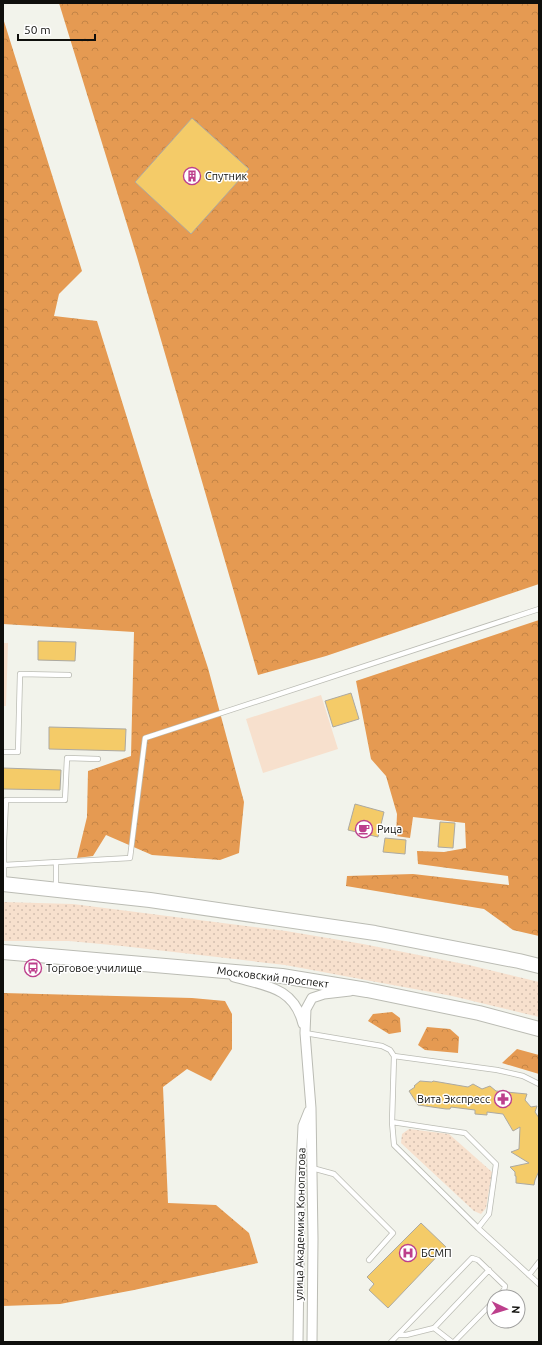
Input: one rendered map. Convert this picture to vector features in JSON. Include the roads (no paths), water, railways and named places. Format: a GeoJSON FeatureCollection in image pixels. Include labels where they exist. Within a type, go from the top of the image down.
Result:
{"type":"FeatureCollection","features":[{"type":"Feature","properties":{"kind":"main road"},"geometry":{"type":"LineString","coordinates":[[4,884],[150,900],[375,933],[519,960],[539,966]]}},
{"type":"Feature","properties":{"kind":"main road","name":"Московский проспект"},"geometry":{"type":"LineString","coordinates":[[3,952],[282,976],[367,990],[479,1013],[539,1029]]}},
{"type":"Feature","properties":{"kind":"street"},"geometry":{"type":"LineString","coordinates":[[206,969],[276,989],[294,1003],[300,1012],[305,1033]]}},
{"type":"Feature","properties":{"kind":"street"},"geometry":{"type":"LineString","coordinates":[[305,1033],[306,1009],[312,998],[324,994],[367,990]]}},
{"type":"Feature","properties":{"kind":"street","name":"улица Академика Конопатова"},"geometry":{"type":"LineString","coordinates":[[305,1033],[311,1108],[313,1239],[312,1342]]}},
{"type":"Feature","properties":{"kind":"street","name":"улица Академика Конопатова"},"geometry":{"type":"LineString","coordinates":[[298,1342],[300,1197],[303,1126],[311,1108]]}},
{"type":"Feature","properties":{"kind":"lane"},"geometry":{"type":"LineString","coordinates":[[4,865],[130,858],[145,738],[539,609]]}},
{"type":"Feature","properties":{"kind":"lane"},"geometry":{"type":"LineString","coordinates":[[3,752],[18,752],[20,674],[69,675]]}},
{"type":"Feature","properties":{"kind":"lane"},"geometry":{"type":"LineString","coordinates":[[4,884],[4,800],[65,800],[67,758],[98,759]]}},
{"type":"Feature","properties":{"kind":"lane"},"geometry":{"type":"LineString","coordinates":[[56,863],[56,890]]}},
{"type":"Feature","properties":{"kind":"lane"},"geometry":{"type":"LineString","coordinates":[[305,1033],[382,1046],[390,1050],[394,1056],[392,1122],[394,1145],[478,1228],[539,1284]]}},
{"type":"Feature","properties":{"kind":"lane"},"geometry":{"type":"LineString","coordinates":[[394,1056],[497,1070],[523,1076],[539,1084]]}},
{"type":"Feature","properties":{"kind":"lane"},"geometry":{"type":"LineString","coordinates":[[392,1122],[465,1133],[496,1164],[489,1214],[478,1228]]}},
{"type":"Feature","properties":{"kind":"lane"},"geometry":{"type":"LineString","coordinates":[[312,1168],[334,1174],[393,1233],[369,1260]]}},
{"type":"Feature","properties":{"kind":"lane"},"geometry":{"type":"LineString","coordinates":[[391,1342],[472,1258],[478,1260],[489,1270],[505,1286],[504,1289]]}},
{"type":"Feature","properties":{"kind":"lane"},"geometry":{"type":"LineString","coordinates":[[529,1275],[539,1262]]}},
{"type":"Feature","properties":{"kind":"lane"},"geometry":{"type":"LineString","coordinates":[[398,1335],[406,1335],[434,1328],[489,1270]]}},
{"type":"Feature","properties":{"kind":"lane"},"geometry":{"type":"LineString","coordinates":[[434,1328],[453,1342],[486,1309]]}},
{"type":"Feature","properties":{"kind":"place","name":"Спутник"},"geometry":{"type":"Point","coordinates":[192,176]}},
{"type":"Feature","properties":{"kind":"place","name":"Рица"},"geometry":{"type":"Point","coordinates":[364,829]}},
{"type":"Feature","properties":{"kind":"place","name":"Торговое училище"},"geometry":{"type":"Point","coordinates":[33,968]}},
{"type":"Feature","properties":{"kind":"place","name":"Вита Экспресс"},"geometry":{"type":"Point","coordinates":[503,1099]}},
{"type":"Feature","properties":{"kind":"place","name":"БСМП"},"geometry":{"type":"Point","coordinates":[408,1253]}}]}
